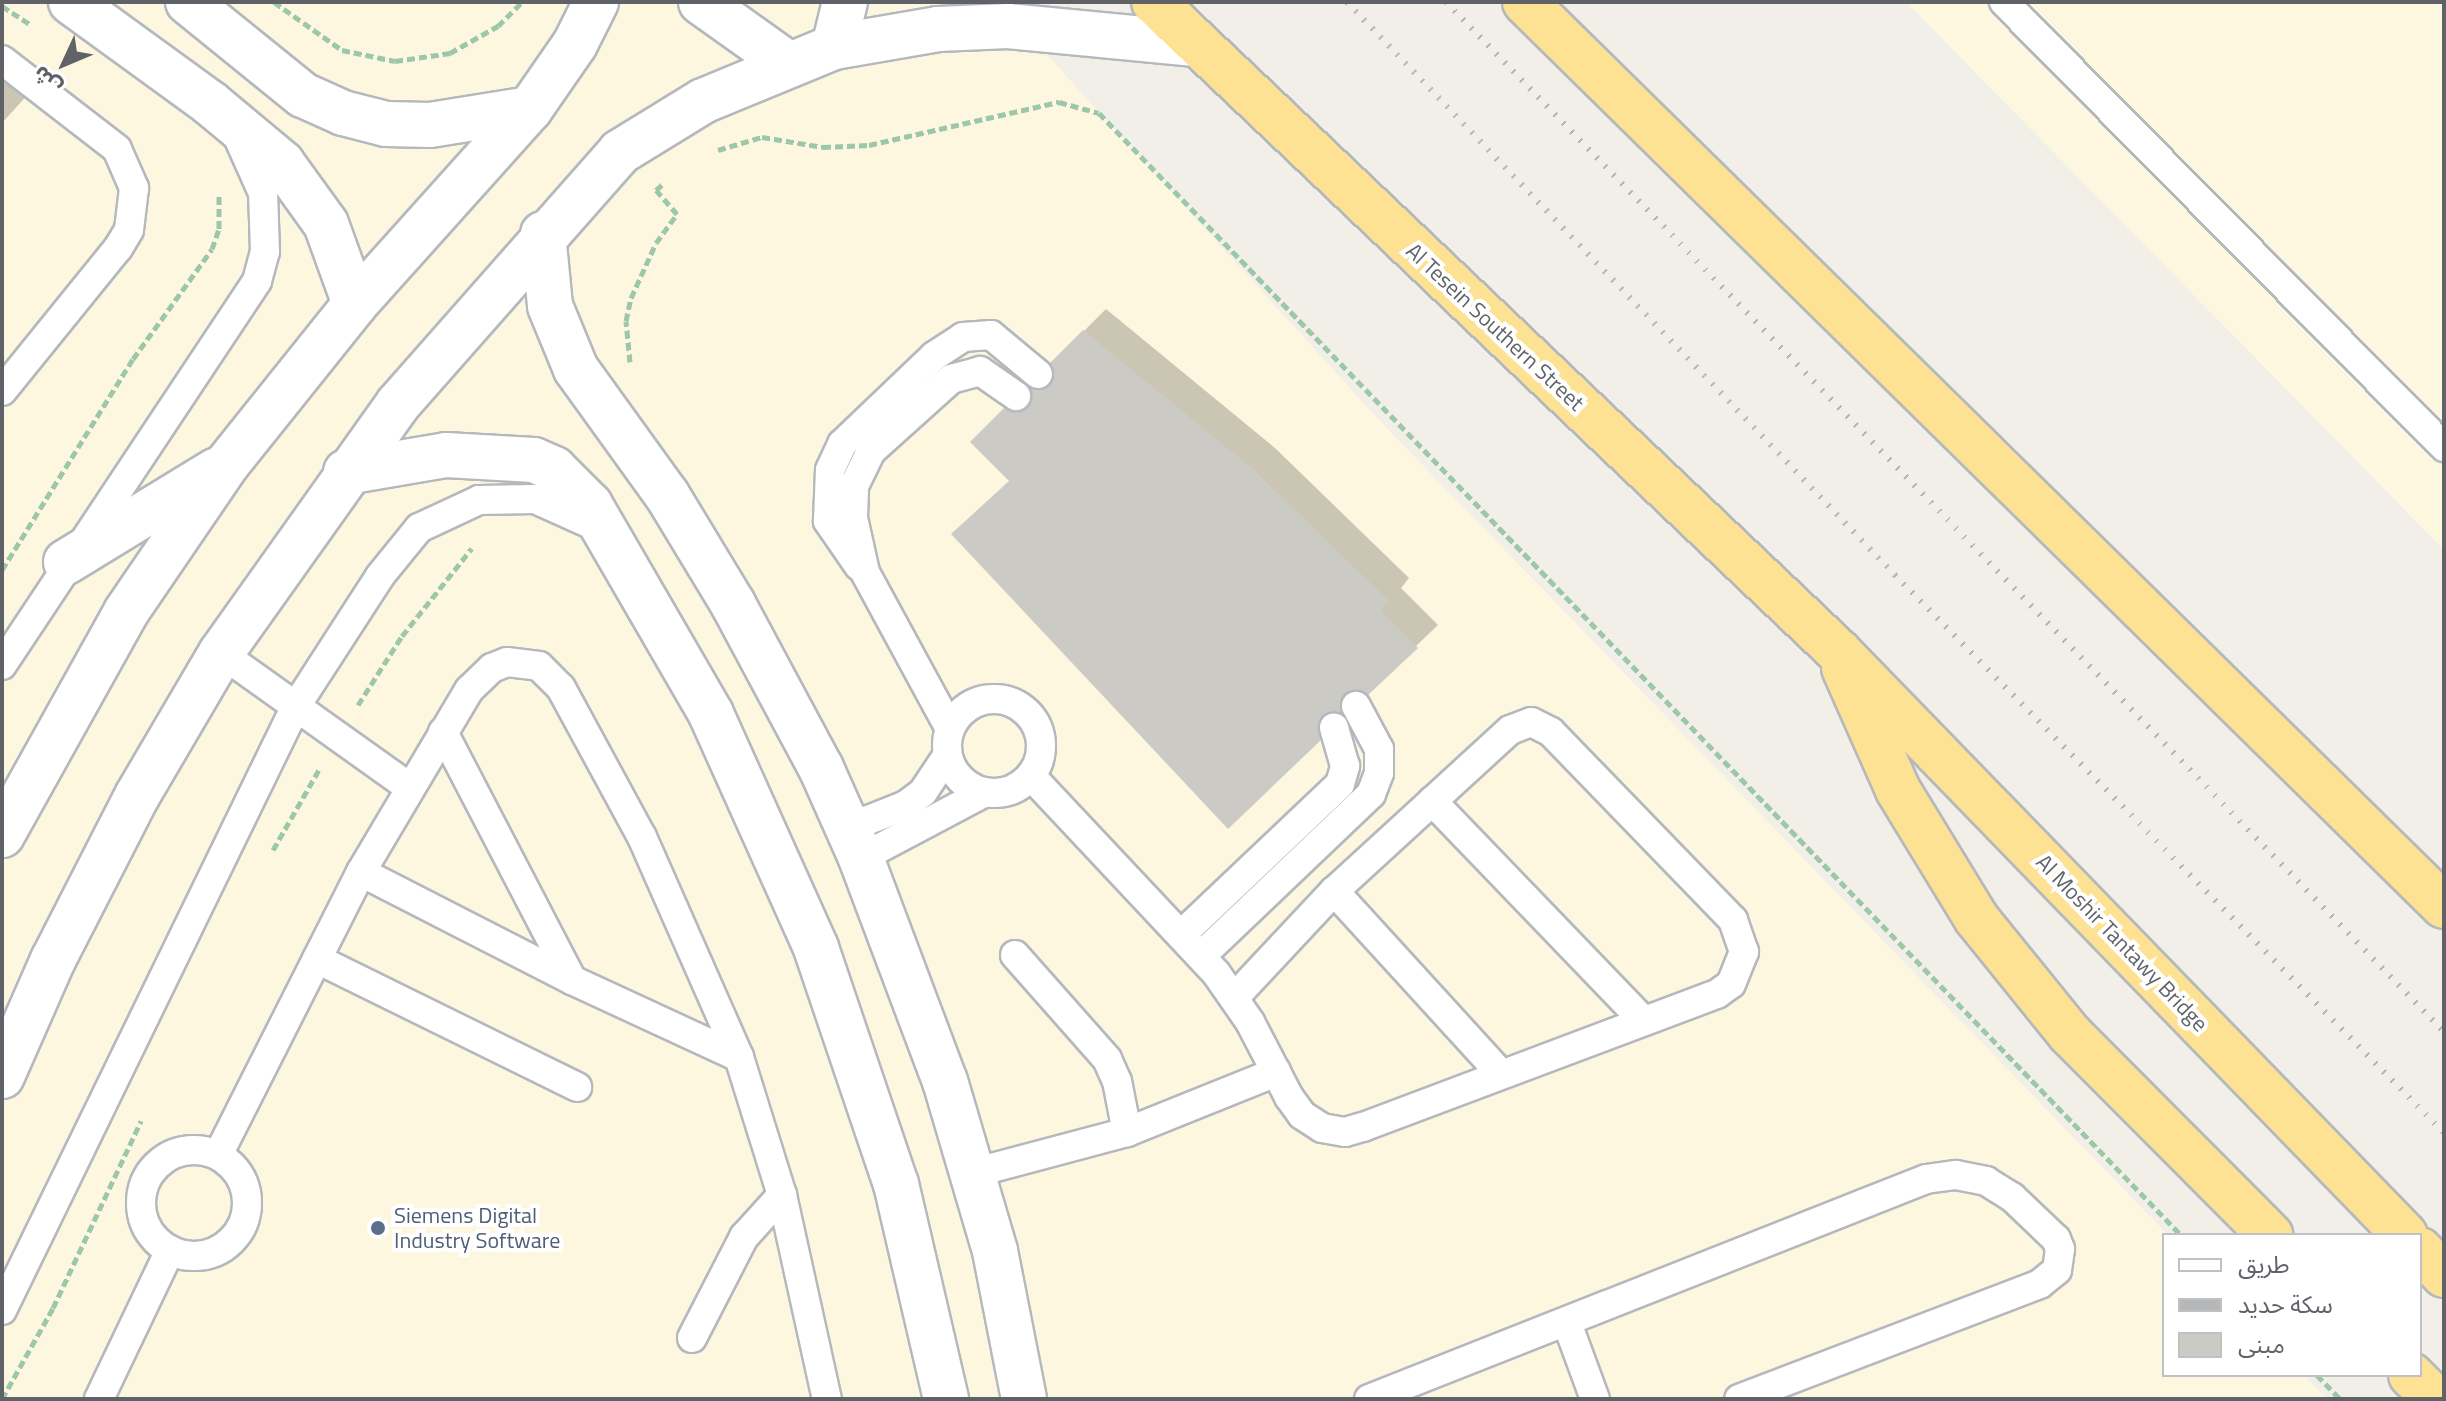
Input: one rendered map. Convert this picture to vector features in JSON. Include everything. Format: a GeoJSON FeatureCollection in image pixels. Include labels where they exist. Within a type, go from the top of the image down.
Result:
{"type":"FeatureCollection","features":[{"type":"Feature","properties":{"kind":"highway","name":"Al Tesein Southern Street"},"geometry":{"type":"LineString","coordinates":[[1154,2],[1838,651]]}},
{"type":"Feature","properties":{"kind":"highway"},"geometry":{"type":"LineString","coordinates":[[1525,2],[2444,906]]}},
{"type":"Feature","properties":{"kind":"highway"},"geometry":{"type":"LineString","coordinates":[[1838,651],[1898,790],[1976,918],[2070,1034],[2268,1233]]}},
{"type":"Feature","properties":{"kind":"highway","name":"Al Moshir Tantawy Bridge"},"geometry":{"type":"LineString","coordinates":[[1838,651],[2403,1233]]}},
{"type":"Feature","properties":{"kind":"highway"},"geometry":{"type":"LineString","coordinates":[[2422,1252],[2444,1275]]}},
{"type":"Feature","properties":{"kind":"highway"},"geometry":{"type":"LineString","coordinates":[[2413,1377],[2435,1399]]}},
{"type":"Feature","properties":{"kind":"street"},"geometry":{"type":"LineString","coordinates":[[71,2],[210,103],[282,163],[326,224],[355,304]]}},
{"type":"Feature","properties":{"kind":"street"},"geometry":{"type":"LineString","coordinates":[[188,2],[303,95],[343,113],[386,124],[430,125],[530,109]]}},
{"type":"Feature","properties":{"kind":"street"},"geometry":{"type":"LineString","coordinates":[[2,835],[126,612],[227,464],[355,304],[530,109],[575,44],[596,2]]}},
{"type":"Feature","properties":{"kind":"street"},"geometry":{"type":"LineString","coordinates":[[701,2],[788,64]]}},
{"type":"Feature","properties":{"kind":"street"},"geometry":{"type":"LineString","coordinates":[[834,47],[845,2]]}},
{"type":"Feature","properties":{"kind":"street"},"geometry":{"type":"LineString","coordinates":[[2,1076],[53,960],[137,796],[221,653],[346,472],[398,404],[543,234],[620,152],[703,101],[834,47],[938,29],[1008,26],[1195,44]]}},
{"type":"Feature","properties":{"kind":"street"},"geometry":{"type":"LineString","coordinates":[[543,234],[550,306],[576,369],[667,495],[733,604],[853,840],[907,971],[973,1173],[995,1251],[1024,1399]]}},
{"type":"Feature","properties":{"kind":"street"},"geometry":{"type":"LineString","coordinates":[[346,472],[446,455],[534,460],[572,486],[608,538],[711,714],[816,948],[896,1184],[946,1399]]}},
{"type":"Feature","properties":{"kind":"street"},"geometry":{"type":"LineString","coordinates":[[66,562],[227,464]]}},
{"type":"Feature","properties":{"kind":"lane"},"geometry":{"type":"LineString","coordinates":[[2004,2],[2444,447]]}},
{"type":"Feature","properties":{"kind":"lane"},"geometry":{"type":"LineString","coordinates":[[2,60],[102,134],[123,158],[134,188],[129,230],[118,248],[2,391]]}},
{"type":"Feature","properties":{"kind":"lane"},"geometry":{"type":"LineString","coordinates":[[2,665],[66,562],[257,281],[265,252],[263,193],[238,136],[210,103]]}},
{"type":"Feature","properties":{"kind":"lane"},"geometry":{"type":"LineString","coordinates":[[949,727],[865,572],[828,521],[830,470],[842,444],[934,356],[963,337],[991,335],[1038,374]]}},
{"type":"Feature","properties":{"kind":"lane"},"geometry":{"type":"LineString","coordinates":[[865,572],[852,507],[854,486],[871,451],[951,379],[965,372],[990,375],[1016,396]]}},
{"type":"Feature","properties":{"kind":"lane"},"geometry":{"type":"LineString","coordinates":[[2,1310],[296,706],[380,576],[419,528],[437,515],[479,500],[535,499],[587,520],[608,538]]}},
{"type":"Feature","properties":{"kind":"lane"},"geometry":{"type":"LineString","coordinates":[[221,653],[409,787]]}},
{"type":"Feature","properties":{"kind":"lane"},"geometry":{"type":"LineString","coordinates":[[218,1155],[361,872],[409,787],[469,690],[492,668],[523,661],[552,675],[642,837],[739,1057],[782,1195],[827,1399]]}},
{"type":"Feature","properties":{"kind":"lane"},"geometry":{"type":"LineString","coordinates":[[853,840],[985,792],[1018,787],[1031,776],[1040,758],[1040,737],[1033,718],[1017,705],[999,698],[978,701],[961,710],[949,727],[947,756],[955,773],[985,792]]}},
{"type":"Feature","properties":{"kind":"lane"},"geometry":{"type":"LineString","coordinates":[[1201,956],[1371,794],[1379,773],[1379,749],[1356,706]]}},
{"type":"Feature","properties":{"kind":"lane"},"geometry":{"type":"LineString","coordinates":[[1031,776],[1201,956],[1234,998],[1302,1115],[1322,1128],[1345,1132],[1642,1019],[1717,994],[1731,984],[1740,969],[1742,935],[1562,743],[1542,725],[1520,724],[1334,891],[1234,998]]}},
{"type":"Feature","properties":{"kind":"lane"},"geometry":{"type":"LineString","coordinates":[[1181,935],[1340,784],[1345,766],[1334,728]]}},
{"type":"Feature","properties":{"kind":"lane"},"geometry":{"type":"LineString","coordinates":[[443,732],[572,980]]}},
{"type":"Feature","properties":{"kind":"lane"},"geometry":{"type":"LineString","coordinates":[[853,840],[866,821],[906,805],[923,792],[947,756]]}},
{"type":"Feature","properties":{"kind":"lane"},"geometry":{"type":"LineString","coordinates":[[1432,801],[1642,1019]]}},
{"type":"Feature","properties":{"kind":"lane"},"geometry":{"type":"LineString","coordinates":[[361,872],[572,980],[739,1057]]}},
{"type":"Feature","properties":{"kind":"lane"},"geometry":{"type":"LineString","coordinates":[[1334,891],[1501,1074]]}},
{"type":"Feature","properties":{"kind":"lane"},"geometry":{"type":"LineString","coordinates":[[1015,955],[1107,1059],[1127,1132]]}},
{"type":"Feature","properties":{"kind":"lane"},"geometry":{"type":"LineString","coordinates":[[317,959],[577,1087]]}},
{"type":"Feature","properties":{"kind":"lane"},"geometry":{"type":"LineString","coordinates":[[973,1173],[1127,1132],[1276,1072]]}},
{"type":"Feature","properties":{"kind":"lane"},"geometry":{"type":"LineString","coordinates":[[182,1151],[218,1155],[245,1186],[248,1208],[242,1227],[229,1244],[211,1254],[190,1256],[170,1250],[145,1224],[141,1205],[151,1170],[182,1151]]}},
{"type":"Feature","properties":{"kind":"lane"},"geometry":{"type":"LineString","coordinates":[[1369,1399],[1941,1176],[1972,1177],[2000,1188],[2056,1239],[2060,1249],[2057,1270],[2040,1284],[1739,1399]]}},
{"type":"Feature","properties":{"kind":"lane"},"geometry":{"type":"LineString","coordinates":[[692,1338],[744,1237],[782,1195]]}},
{"type":"Feature","properties":{"kind":"lane"},"geometry":{"type":"LineString","coordinates":[[99,1399],[170,1250]]}},
{"type":"Feature","properties":{"kind":"lane"},"geometry":{"type":"LineString","coordinates":[[1567,1323],[1595,1399]]}},
{"type":"Feature","properties":{"kind":"path"},"geometry":{"type":"LineString","coordinates":[[274,2],[342,50],[395,61],[450,53],[498,26],[522,2]]}},
{"type":"Feature","properties":{"kind":"path"},"geometry":{"type":"LineString","coordinates":[[710,152],[762,137],[823,147],[869,145],[1039,104],[1079,105],[1099,113],[2179,1233]]}},
{"type":"Feature","properties":{"kind":"path"},"geometry":{"type":"LineString","coordinates":[[632,371],[626,321],[642,270],[677,214],[656,190],[674,174]]}},
{"type":"Feature","properties":{"kind":"path"},"geometry":{"type":"LineString","coordinates":[[2319,1377],[2340,1399]]}},
{"type":"Feature","properties":{"kind":"shaded area"},"geometry":{"type":"Polygon","coordinates":[[[2,2],[999,2],[1376,417],[2166,1233],[2162,1233],[2162,1377],[2306,1377],[2327,1399],[2,1399],[2,2]]]}},
{"type":"Feature","properties":{"kind":"shaded area"},"geometry":{"type":"Polygon","coordinates":[[[1906,2],[2444,2],[2444,550],[1906,2]]]}},
{"type":"Feature","properties":{"kind":"building"},"geometry":{"type":"Polygon","coordinates":[[[1083,330],[1253,469],[1389,601],[1381,611],[1418,648],[1368,695],[1356,689],[1342,696],[1341,713],[1329,712],[1318,723],[1320,741],[1228,829],[951,534],[1009,481],[970,442],[1004,408],[1015,413],[1029,406],[1031,389],[1052,384],[1050,363],[1083,330]]]}},
{"type":"Feature","properties":{"kind":"railway"},"geometry":{"type":"LineString","coordinates":[[1347,2],[1895,575],[2444,1133]]}},
{"type":"Feature","properties":{"kind":"railway"},"geometry":{"type":"LineString","coordinates":[[1446,2],[2444,1032]]}},
{"type":"Feature","properties":{"kind":"place","name":"Siemens Digital Industry Software"},"geometry":{"type":"Point","coordinates":[378,1228]}}]}
